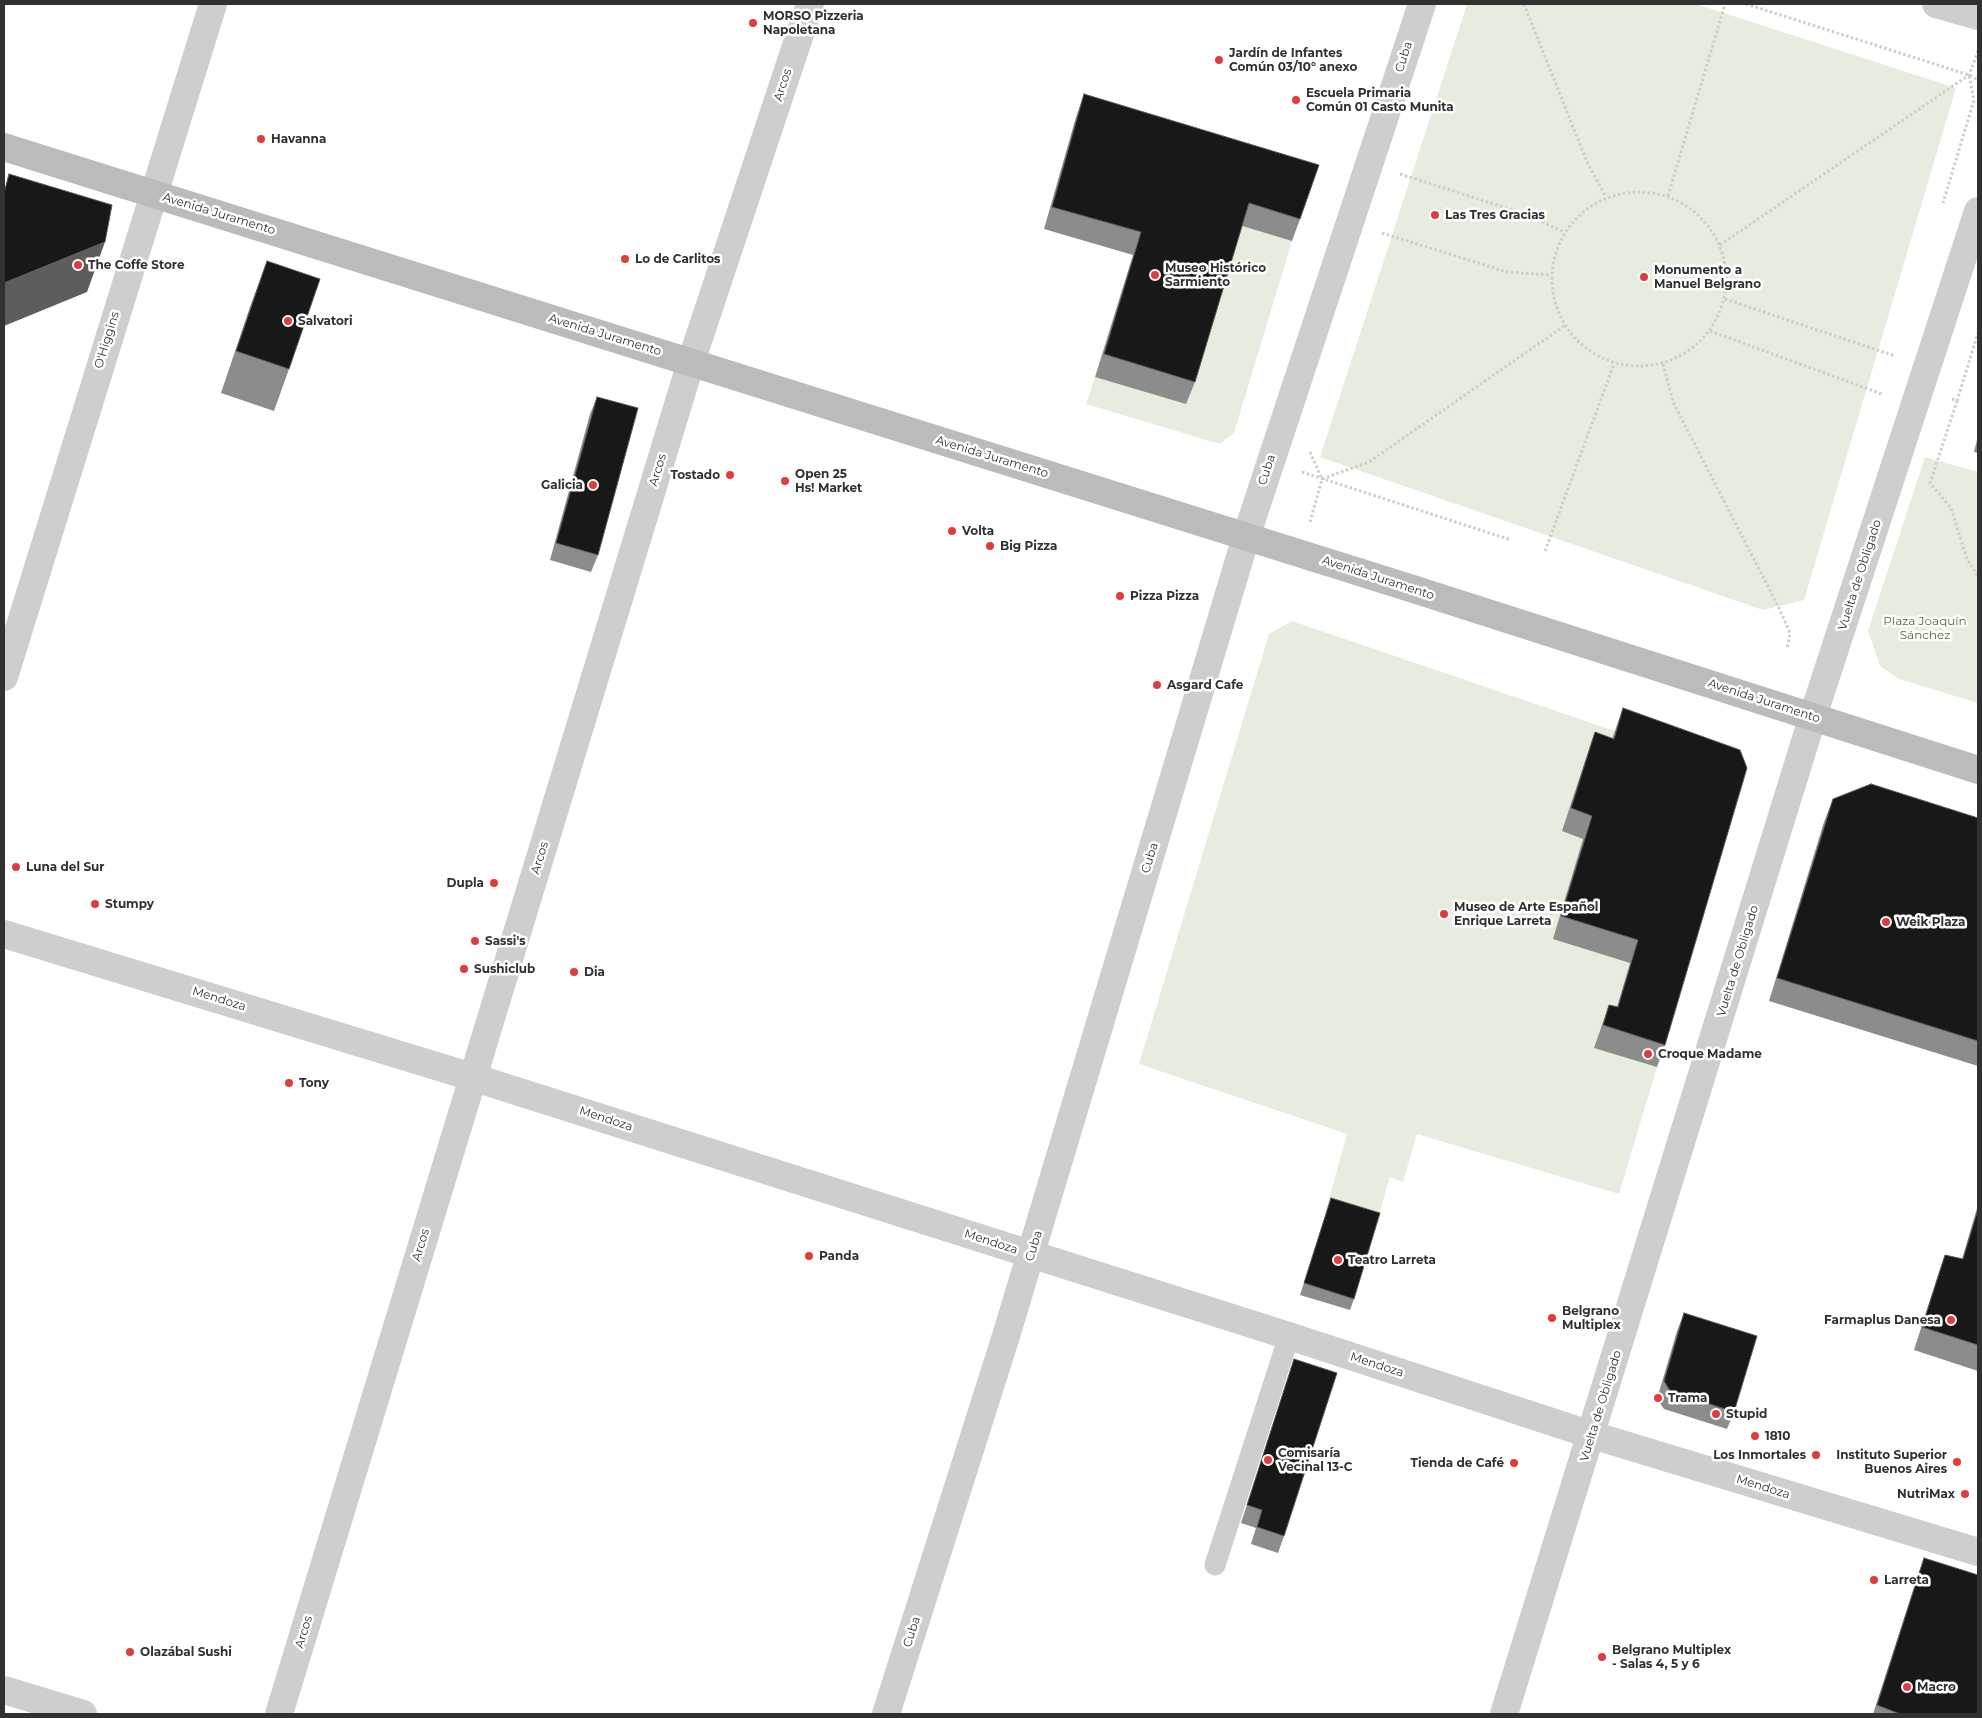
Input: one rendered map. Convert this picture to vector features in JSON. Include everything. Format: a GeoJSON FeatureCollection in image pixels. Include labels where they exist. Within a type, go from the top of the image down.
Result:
{"type":"FeatureCollection","features":[{"type":"Feature","properties":{"kind":"main road","name":"Avenida Juramento"},"geometry":{"type":"LineString","coordinates":[[4,147],[1814,716],[1978,770]]}},
{"type":"Feature","properties":{"kind":"street","name":"O'Higgins"},"geometry":{"type":"LineString","coordinates":[[4,678],[152,193],[213,4]]}},
{"type":"Feature","properties":{"kind":"street","name":"Arcos"},"geometry":{"type":"LineString","coordinates":[[279,1714],[691,362],[810,4]]}},
{"type":"Feature","properties":{"kind":"street","name":"Cuba"},"geometry":{"type":"LineString","coordinates":[[886,1714],[1031,1254],[1246,537],[1422,4]]}},
{"type":"Feature","properties":{"kind":"street"},"geometry":{"type":"LineString","coordinates":[[1936,4],[1978,16]]}},
{"type":"Feature","properties":{"kind":"street","name":"Vuelta de Obligado"},"geometry":{"type":"LineString","coordinates":[[1504,1714],[1814,716],[1978,211]]}},
{"type":"Feature","properties":{"kind":"street","name":"Mendoza"},"geometry":{"type":"LineString","coordinates":[[4,934],[472,1076],[1289,1336],[1592,1435],[1978,1552]]}},
{"type":"Feature","properties":{"kind":"street"},"geometry":{"type":"LineString","coordinates":[[4,1690],[83,1714]]}},
{"type":"Feature","properties":{"kind":"lane"},"geometry":{"type":"LineString","coordinates":[[1215,1565],[1289,1336]]}},
{"type":"Feature","properties":{"kind":"path"},"geometry":{"type":"LineString","coordinates":[[1524,4],[1587,162],[1606,197]]}},
{"type":"Feature","properties":{"kind":"path"},"geometry":{"type":"LineString","coordinates":[[1668,196],[1726,4]]}},
{"type":"Feature","properties":{"kind":"path"},"geometry":{"type":"LineString","coordinates":[[1746,4],[1969,75],[1978,80]]}},
{"type":"Feature","properties":{"kind":"path"},"geometry":{"type":"LineString","coordinates":[[1940,213],[1974,100],[1969,75],[1978,50]]}},
{"type":"Feature","properties":{"kind":"path"},"geometry":{"type":"LineString","coordinates":[[1720,245],[1969,75]]}},
{"type":"Feature","properties":{"kind":"path"},"geometry":{"type":"LineString","coordinates":[[1399,174],[1525,214],[1564,232]]}},
{"type":"Feature","properties":{"kind":"path"},"geometry":{"type":"LineString","coordinates":[[1637,191],[1668,196],[1690,207],[1708,224],[1720,245],[1726,272],[1725,299],[1710,331],[1690,351],[1663,364],[1638,367],[1615,364],[1583,347],[1564,326],[1551,275],[1554,253],[1564,232],[1582,211],[1606,197],[1637,191]]}},
{"type":"Feature","properties":{"kind":"path"},"geometry":{"type":"LineString","coordinates":[[1379,232],[1507,272],[1551,275]]}},
{"type":"Feature","properties":{"kind":"path"},"geometry":{"type":"LineString","coordinates":[[1725,299],[1895,356]]}},
{"type":"Feature","properties":{"kind":"path"},"geometry":{"type":"LineString","coordinates":[[1322,479],[1369,462],[1564,326]]}},
{"type":"Feature","properties":{"kind":"path"},"geometry":{"type":"LineString","coordinates":[[1710,331],[1883,395]]}},
{"type":"Feature","properties":{"kind":"path"},"geometry":{"type":"LineString","coordinates":[[1957,401],[1978,333]]}},
{"type":"Feature","properties":{"kind":"path"},"geometry":{"type":"LineString","coordinates":[[1544,550],[1615,364]]}},
{"type":"Feature","properties":{"kind":"path"},"geometry":{"type":"LineString","coordinates":[[1663,364],[1673,402],[1778,606],[1790,634],[1787,649]]}},
{"type":"Feature","properties":{"kind":"path"},"geometry":{"type":"LineString","coordinates":[[1322,479],[1511,540]]}},
{"type":"Feature","properties":{"kind":"path"},"geometry":{"type":"LineString","coordinates":[[1300,554],[1322,479]]}},
{"type":"Feature","properties":{"kind":"path"},"geometry":{"type":"LineString","coordinates":[[1930,483],[1951,508],[1967,559],[1978,576]]}},
{"type":"Feature","properties":{"kind":"green space"},"geometry":{"type":"Polygon","coordinates":[[[1467,4],[1696,4],[1956,88],[1804,600],[1763,610],[1320,457],[1467,4]]]}},
{"type":"Feature","properties":{"kind":"green space"},"geometry":{"type":"Polygon","coordinates":[[[1241,226],[1292,241],[1234,433],[1220,444],[1086,404],[1095,377],[1241,226]]]}},
{"type":"Feature","properties":{"kind":"green space","name":"Plaza Joaquín Sánchez"},"geometry":{"type":"Polygon","coordinates":[[[1925,457],[1978,472],[1978,703],[1899,679],[1880,666],[1868,631],[1925,457]]]}},
{"type":"Feature","properties":{"kind":"green space"},"geometry":{"type":"Polygon","coordinates":[[[1292,621],[1615,731],[1583,839],[1630,963],[1610,1030],[1657,1067],[1619,1194],[1417,1134],[1403,1182],[1390,1177],[1376,1225],[1326,1210],[1347,1134],[1139,1064],[1269,634],[1292,621]]]}},
{"type":"Feature","properties":{"kind":"building"},"geometry":{"type":"Polygon","coordinates":[[[1084,94],[1319,165],[1300,219],[1249,203],[1195,382],[1104,354],[1141,232],[1052,207],[1084,94]]]}},
{"type":"Feature","properties":{"kind":"building"},"geometry":{"type":"Polygon","coordinates":[[[9,174],[112,205],[105,242],[4,283],[4,193],[9,174]]]}},
{"type":"Feature","properties":{"kind":"building"},"geometry":{"type":"Polygon","coordinates":[[[267,261],[320,279],[289,369],[236,351],[267,261]]]}},
{"type":"Feature","properties":{"kind":"building","name":"Galicia"},"geometry":{"type":"Polygon","coordinates":[[[597,397],[638,408],[598,555],[556,543],[597,397]]]}},
{"type":"Feature","properties":{"kind":"building"},"geometry":{"type":"Polygon","coordinates":[[[1623,708],[1740,750],[1747,768],[1665,1045],[1603,1025],[1609,1005],[1618,1007],[1638,940],[1561,916],[1592,816],[1571,808],[1595,732],[1614,739],[1623,708]]]}},
{"type":"Feature","properties":{"kind":"building","name":"Weik Plaza"},"geometry":{"type":"Polygon","coordinates":[[[1871,784],[1978,818],[1978,1041],[1777,978],[1833,799],[1871,784]]]}},
{"type":"Feature","properties":{"kind":"building","name":"Teatro Larreta"},"geometry":{"type":"Polygon","coordinates":[[[1331,1198],[1380,1213],[1354,1299],[1304,1283],[1331,1198]]]}},
{"type":"Feature","properties":{"kind":"building","name":"Farmaplus Danesa"},"geometry":{"type":"Polygon","coordinates":[[[1978,1209],[1978,1345],[1922,1327],[1945,1255],[1963,1259],[1978,1209]]]}},
{"type":"Feature","properties":{"kind":"building"},"geometry":{"type":"Polygon","coordinates":[[[1684,1313],[1757,1336],[1734,1412],[1670,1391],[1664,1381],[1684,1313]]]}},
{"type":"Feature","properties":{"kind":"building"},"geometry":{"type":"Polygon","coordinates":[[[1294,1359],[1337,1373],[1284,1536],[1257,1527],[1262,1510],[1247,1505],[1294,1359]]]}},
{"type":"Feature","properties":{"kind":"building"},"geometry":{"type":"Polygon","coordinates":[[[1924,1558],[1978,1575],[1978,1714],[1900,1714],[1877,1705],[1924,1558]]]}},
{"type":"Feature","properties":{"kind":"place","name":"MORSO Pizzeria Napoletana"},"geometry":{"type":"Point","coordinates":[753,23]}},
{"type":"Feature","properties":{"kind":"place","name":"Jardín de Infantes Común 03/10° anexo"},"geometry":{"type":"Point","coordinates":[1219,60]}},
{"type":"Feature","properties":{"kind":"place","name":"Escuela Primaria Común 01 Casto Munita"},"geometry":{"type":"Point","coordinates":[1296,100]}},
{"type":"Feature","properties":{"kind":"place","name":"Havanna"},"geometry":{"type":"Point","coordinates":[261,139]}},
{"type":"Feature","properties":{"kind":"place","name":"Las Tres Gracias"},"geometry":{"type":"Point","coordinates":[1435,215]}},
{"type":"Feature","properties":{"kind":"place","name":"Lo de Carlitos"},"geometry":{"type":"Point","coordinates":[625,259]}},
{"type":"Feature","properties":{"kind":"place","name":"The Coffe Store"},"geometry":{"type":"Point","coordinates":[78,265]}},
{"type":"Feature","properties":{"kind":"place","name":"Museo Histórico Sarmiento"},"geometry":{"type":"Point","coordinates":[1155,275]}},
{"type":"Feature","properties":{"kind":"place","name":"Monumento a Manuel Belgrano"},"geometry":{"type":"Point","coordinates":[1644,277]}},
{"type":"Feature","properties":{"kind":"place","name":"Salvatori"},"geometry":{"type":"Point","coordinates":[288,321]}},
{"type":"Feature","properties":{"kind":"place","name":"Tostado"},"geometry":{"type":"Point","coordinates":[730,475]}},
{"type":"Feature","properties":{"kind":"place","name":"Open 25 Hs! Market"},"geometry":{"type":"Point","coordinates":[785,481]}},
{"type":"Feature","properties":{"kind":"place","name":"Galicia"},"geometry":{"type":"Point","coordinates":[593,485]}},
{"type":"Feature","properties":{"kind":"place","name":"Volta"},"geometry":{"type":"Point","coordinates":[952,531]}},
{"type":"Feature","properties":{"kind":"place","name":"Big Pizza"},"geometry":{"type":"Point","coordinates":[990,546]}},
{"type":"Feature","properties":{"kind":"place","name":"Pizza Pizza"},"geometry":{"type":"Point","coordinates":[1120,596]}},
{"type":"Feature","properties":{"kind":"place","name":"Asgard Cafe"},"geometry":{"type":"Point","coordinates":[1157,685]}},
{"type":"Feature","properties":{"kind":"place","name":"Luna del Sur"},"geometry":{"type":"Point","coordinates":[16,867]}},
{"type":"Feature","properties":{"kind":"place","name":"Dupla"},"geometry":{"type":"Point","coordinates":[494,883]}},
{"type":"Feature","properties":{"kind":"place","name":"Stumpy"},"geometry":{"type":"Point","coordinates":[95,904]}},
{"type":"Feature","properties":{"kind":"place","name":"Museo de Arte Español Enrique Larreta"},"geometry":{"type":"Point","coordinates":[1444,914]}},
{"type":"Feature","properties":{"kind":"place","name":"Weik Plaza"},"geometry":{"type":"Point","coordinates":[1886,922]}},
{"type":"Feature","properties":{"kind":"place","name":"Sassi's"},"geometry":{"type":"Point","coordinates":[475,941]}},
{"type":"Feature","properties":{"kind":"place","name":"Sushiclub"},"geometry":{"type":"Point","coordinates":[464,969]}},
{"type":"Feature","properties":{"kind":"place","name":"Dia"},"geometry":{"type":"Point","coordinates":[574,972]}},
{"type":"Feature","properties":{"kind":"place","name":"Croque Madame"},"geometry":{"type":"Point","coordinates":[1648,1054]}},
{"type":"Feature","properties":{"kind":"place","name":"Tony"},"geometry":{"type":"Point","coordinates":[289,1083]}},
{"type":"Feature","properties":{"kind":"place","name":"Panda"},"geometry":{"type":"Point","coordinates":[809,1256]}},
{"type":"Feature","properties":{"kind":"place","name":"Teatro Larreta"},"geometry":{"type":"Point","coordinates":[1338,1260]}},
{"type":"Feature","properties":{"kind":"place","name":"Belgrano Multiplex"},"geometry":{"type":"Point","coordinates":[1552,1318]}},
{"type":"Feature","properties":{"kind":"place","name":"Farmaplus Danesa"},"geometry":{"type":"Point","coordinates":[1951,1320]}},
{"type":"Feature","properties":{"kind":"place","name":"Trama"},"geometry":{"type":"Point","coordinates":[1658,1398]}},
{"type":"Feature","properties":{"kind":"place","name":"Stupid"},"geometry":{"type":"Point","coordinates":[1716,1414]}},
{"type":"Feature","properties":{"kind":"place","name":"1810"},"geometry":{"type":"Point","coordinates":[1755,1436]}},
{"type":"Feature","properties":{"kind":"place","name":"Los Inmortales"},"geometry":{"type":"Point","coordinates":[1816,1455]}},
{"type":"Feature","properties":{"kind":"place","name":"Comisaría Vecinal 13-C"},"geometry":{"type":"Point","coordinates":[1268,1460]}},
{"type":"Feature","properties":{"kind":"place","name":"Instituto Superior Buenos Aires"},"geometry":{"type":"Point","coordinates":[1957,1462]}},
{"type":"Feature","properties":{"kind":"place","name":"Tienda de Café"},"geometry":{"type":"Point","coordinates":[1514,1463]}},
{"type":"Feature","properties":{"kind":"place","name":"NutriMax"},"geometry":{"type":"Point","coordinates":[1965,1494]}},
{"type":"Feature","properties":{"kind":"place","name":"Larreta"},"geometry":{"type":"Point","coordinates":[1874,1580]}},
{"type":"Feature","properties":{"kind":"place","name":"Olazábal Sushi"},"geometry":{"type":"Point","coordinates":[130,1652]}},
{"type":"Feature","properties":{"kind":"place","name":"Belgrano Multiplex - Salas 4, 5 y 6"},"geometry":{"type":"Point","coordinates":[1602,1657]}},
{"type":"Feature","properties":{"kind":"place","name":"Macro"},"geometry":{"type":"Point","coordinates":[1907,1687]}}]}
